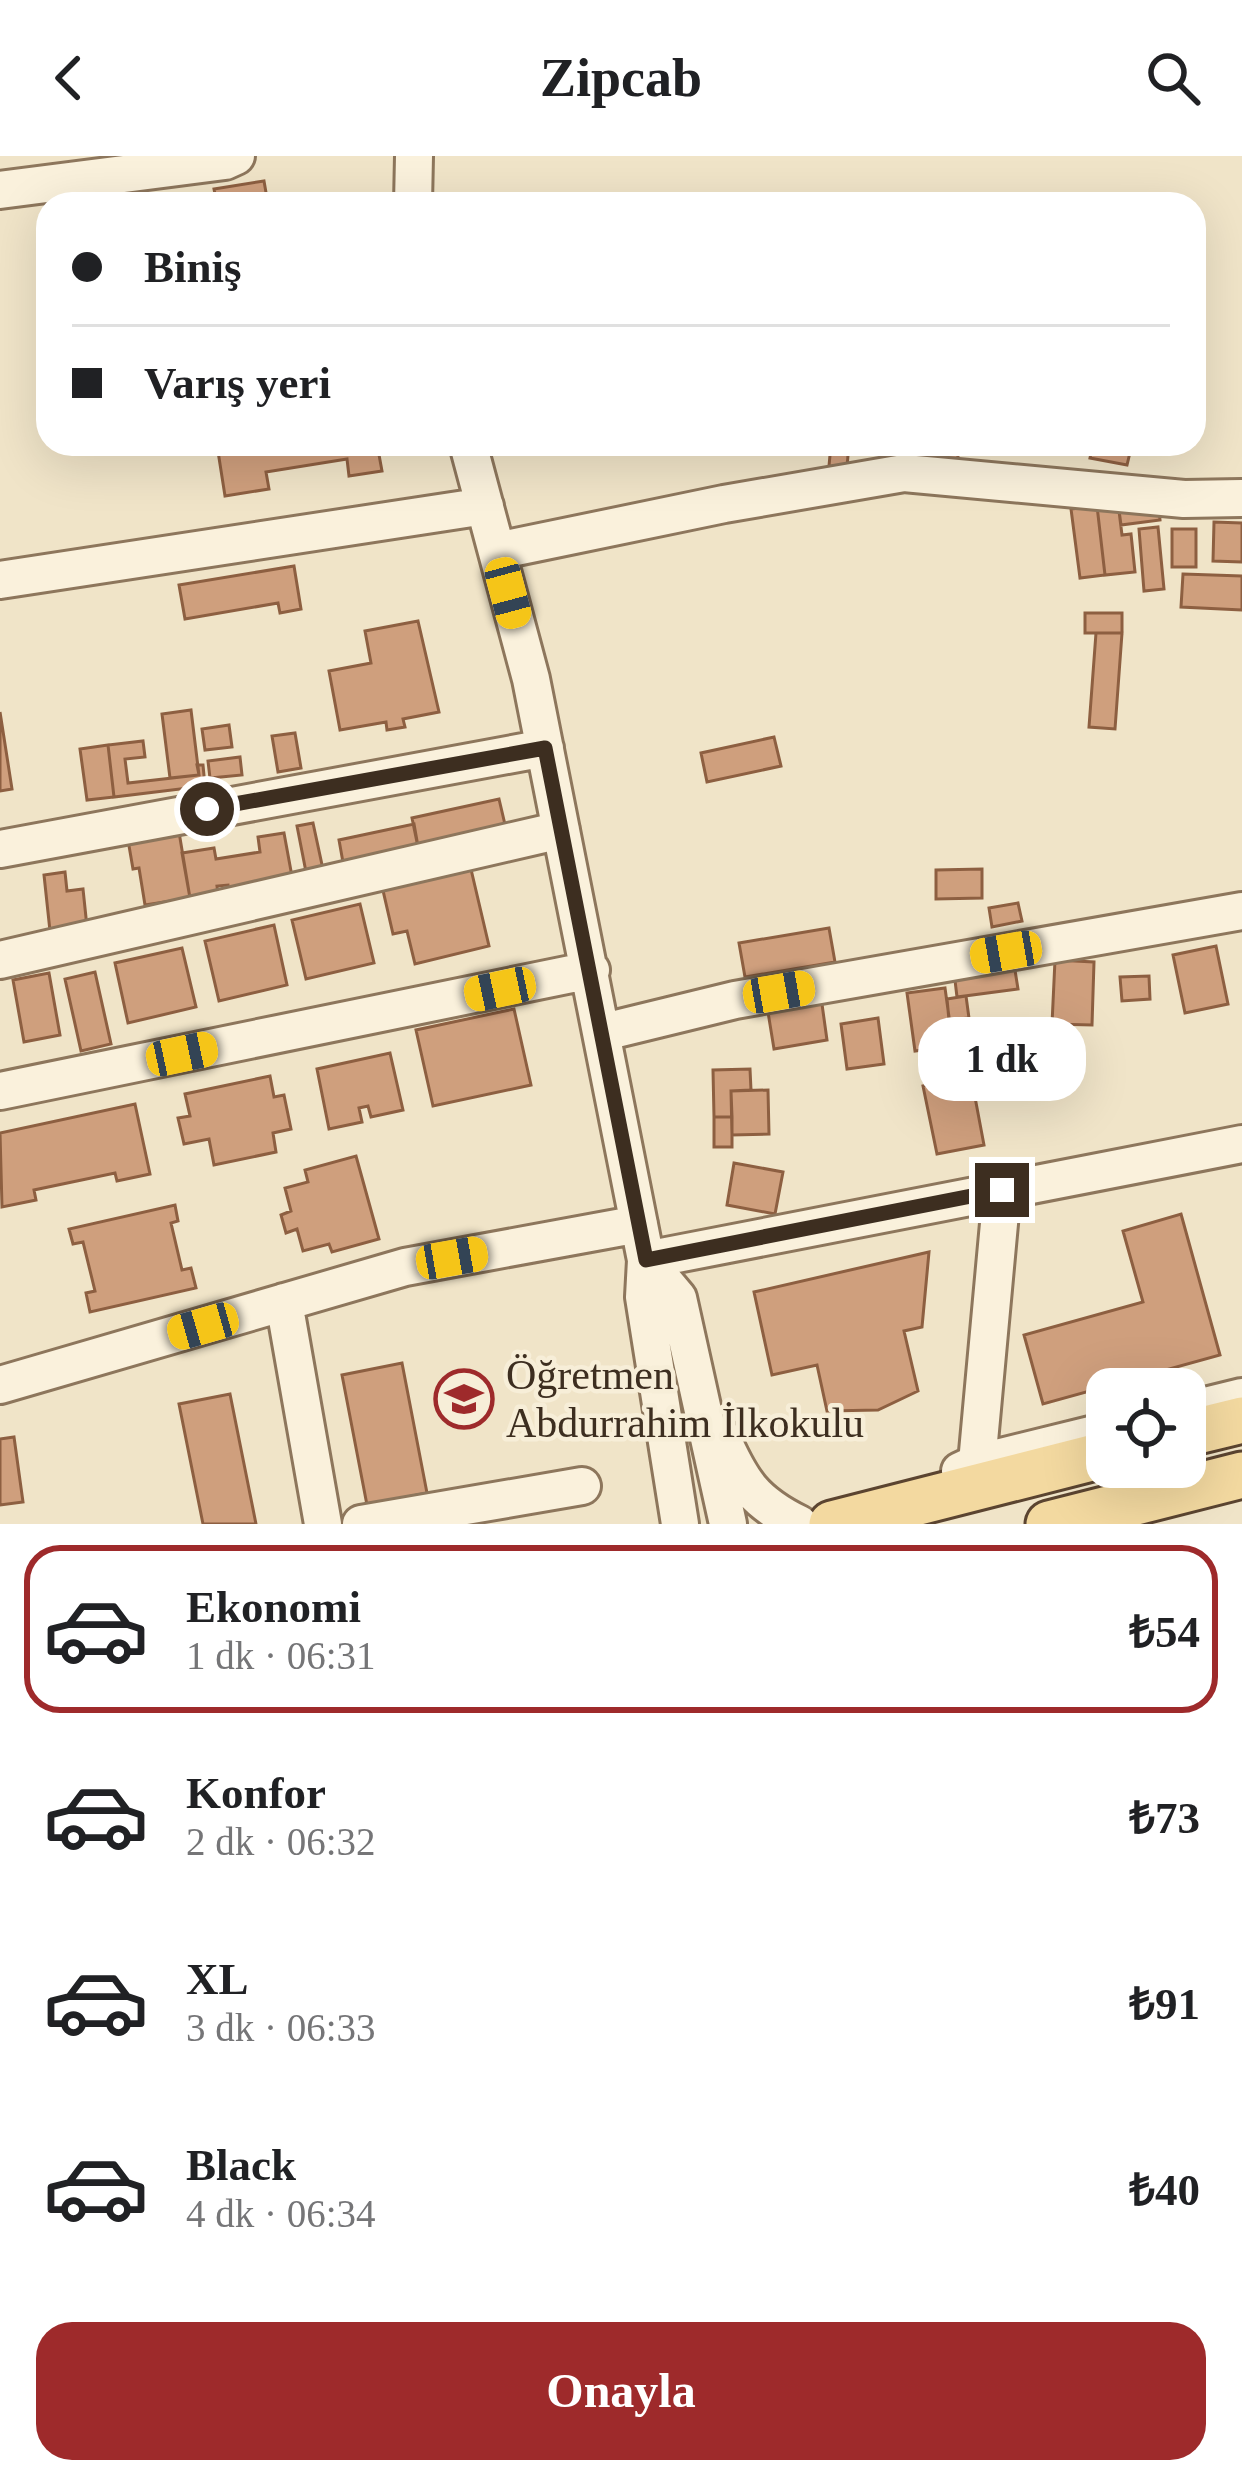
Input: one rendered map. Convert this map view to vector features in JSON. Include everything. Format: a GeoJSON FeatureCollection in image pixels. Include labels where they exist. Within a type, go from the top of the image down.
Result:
{"type":"FeatureCollection","features":[{"type":"Feature","properties":{"kind":"main road"},"geometry":{"type":"LineString","coordinates":[[1206,1429],[1242,1420]]}},
{"type":"Feature","properties":{"kind":"main road"},"geometry":{"type":"LineString","coordinates":[[851,1519],[1086,1459]]}},
{"type":"Feature","properties":{"kind":"main road"},"geometry":{"type":"LineString","coordinates":[[1053,1524],[1242,1475]]}},
{"type":"Feature","properties":{"kind":"street"},"geometry":{"type":"LineString","coordinates":[[0,190],[236,156]]}},
{"type":"Feature","properties":{"kind":"street"},"geometry":{"type":"LineString","coordinates":[[413,192],[414,156]]}},
{"type":"Feature","properties":{"kind":"street"},"geometry":{"type":"LineString","coordinates":[[471,456],[531,679],[604,1032],[642,1242],[644,1297],[680,1524]]}},
{"type":"Feature","properties":{"kind":"street"},"geometry":{"type":"LineString","coordinates":[[496,550],[904,473],[1184,499],[1242,498]]}},
{"type":"Feature","properties":{"kind":"street"},"geometry":{"type":"LineString","coordinates":[[0,580],[484,506]]}},
{"type":"Feature","properties":{"kind":"street"},"geometry":{"type":"LineString","coordinates":[[0,849],[545,748]]}},
{"type":"Feature","properties":{"kind":"street"},"geometry":{"type":"LineString","coordinates":[[0,960],[561,830]]}},
{"type":"Feature","properties":{"kind":"street"},"geometry":{"type":"LineString","coordinates":[[604,1032],[735,1000],[1242,911]]}},
{"type":"Feature","properties":{"kind":"street"},"geometry":{"type":"LineString","coordinates":[[0,1090],[591,970]]}},
{"type":"Feature","properties":{"kind":"street"},"geometry":{"type":"LineString","coordinates":[[0,1384],[405,1267],[642,1242],[1002,1190],[1242,1144]]}},
{"type":"Feature","properties":{"kind":"street"},"geometry":{"type":"LineString","coordinates":[[977,1463],[1002,1190]]}},
{"type":"Feature","properties":{"kind":"street"},"geometry":{"type":"LineString","coordinates":[[642,1242],[679,1298],[728,1524]]}},
{"type":"Feature","properties":{"kind":"street"},"geometry":{"type":"LineString","coordinates":[[284,1302],[323,1524]]}},
{"type":"Feature","properties":{"kind":"street"},"geometry":{"type":"LineString","coordinates":[[698,1384],[735,1468],[765,1508],[799,1524]]}},
{"type":"Feature","properties":{"kind":"street"},"geometry":{"type":"LineString","coordinates":[[1206,1405],[1242,1396]]}},
{"type":"Feature","properties":{"kind":"street"},"geometry":{"type":"LineString","coordinates":[[851,1519],[977,1463],[1086,1436]]}},
{"type":"Feature","properties":{"kind":"street"},"geometry":{"type":"LineString","coordinates":[[658,1524],[673,1467]]}},
{"type":"Feature","properties":{"kind":"street"},"geometry":{"type":"LineString","coordinates":[[361,1524],[582,1486]]}},
{"type":"Feature","properties":{"kind":"building"},"geometry":{"type":"Polygon","coordinates":[[[264,181],[266,192],[215,192],[264,181]]]}},
{"type":"Feature","properties":{"kind":"building"},"geometry":{"type":"Polygon","coordinates":[[[219,456],[379,456],[382,471],[349,476],[347,459],[266,472],[269,489],[225,496],[219,456]]]}},
{"type":"Feature","properties":{"kind":"building"},"geometry":{"type":"Polygon","coordinates":[[[830,456],[848,456],[847,467],[829,466],[830,456]]]}},
{"type":"Feature","properties":{"kind":"building"},"geometry":{"type":"Polygon","coordinates":[[[914,456],[946,456],[945,462],[913,462],[914,456]]]}},
{"type":"Feature","properties":{"kind":"building"},"geometry":{"type":"Polygon","coordinates":[[[1090,456],[1129,456],[1127,465],[1090,456]]]}},
{"type":"Feature","properties":{"kind":"building"},"geometry":{"type":"Polygon","coordinates":[[[1158,498],[1160,520],[1121,525],[1118,503],[1158,498]]]}},
{"type":"Feature","properties":{"kind":"building"},"geometry":{"type":"Polygon","coordinates":[[[1118,503],[1122,535],[1131,534],[1135,572],[1105,575],[1097,506],[1118,503]]]}},
{"type":"Feature","properties":{"kind":"building"},"geometry":{"type":"Polygon","coordinates":[[[1097,506],[1105,575],[1080,578],[1071,509],[1097,506]]]}},
{"type":"Feature","properties":{"kind":"building"},"geometry":{"type":"Polygon","coordinates":[[[1214,522],[1242,523],[1242,562],[1213,561],[1214,522]]]}},
{"type":"Feature","properties":{"kind":"building"},"geometry":{"type":"Polygon","coordinates":[[[1158,527],[1164,589],[1144,591],[1139,529],[1158,527]]]}},
{"type":"Feature","properties":{"kind":"building"},"geometry":{"type":"Polygon","coordinates":[[[1172,529],[1196,529],[1196,567],[1172,567],[1172,529]]]}},
{"type":"Feature","properties":{"kind":"building"},"geometry":{"type":"Polygon","coordinates":[[[294,566],[301,609],[280,613],[278,603],[185,619],[179,585],[294,566]]]}},
{"type":"Feature","properties":{"kind":"building"},"geometry":{"type":"Polygon","coordinates":[[[1183,574],[1242,576],[1242,610],[1181,607],[1183,574]]]}},
{"type":"Feature","properties":{"kind":"building"},"geometry":{"type":"Polygon","coordinates":[[[1085,613],[1122,613],[1122,633],[1085,633],[1085,613]]]}},
{"type":"Feature","properties":{"kind":"building"},"geometry":{"type":"Polygon","coordinates":[[[418,621],[439,712],[403,719],[405,727],[387,730],[386,722],[340,730],[329,671],[371,663],[365,631],[418,621]]]}},
{"type":"Feature","properties":{"kind":"building"},"geometry":{"type":"Polygon","coordinates":[[[1096,633],[1122,633],[1115,729],[1089,727],[1096,633]]]}},
{"type":"Feature","properties":{"kind":"building"},"geometry":{"type":"Polygon","coordinates":[[[191,710],[199,775],[170,778],[162,714],[191,710]]]}},
{"type":"Feature","properties":{"kind":"building"},"geometry":{"type":"Polygon","coordinates":[[[0,712],[12,789],[0,791],[0,712]]]}},
{"type":"Feature","properties":{"kind":"building"},"geometry":{"type":"Polygon","coordinates":[[[229,725],[232,747],[205,750],[202,729],[229,725]]]}},
{"type":"Feature","properties":{"kind":"building"},"geometry":{"type":"Polygon","coordinates":[[[295,733],[301,768],[278,772],[272,736],[295,733]]]}},
{"type":"Feature","properties":{"kind":"building"},"geometry":{"type":"Polygon","coordinates":[[[774,737],[781,766],[707,782],[701,753],[774,737]]]}},
{"type":"Feature","properties":{"kind":"building"},"geometry":{"type":"Polygon","coordinates":[[[143,741],[145,757],[125,759],[128,783],[199,775],[197,765],[203,765],[205,786],[114,797],[108,745],[143,741]]]}},
{"type":"Feature","properties":{"kind":"building"},"geometry":{"type":"Polygon","coordinates":[[[108,745],[114,797],[87,800],[80,749],[108,745]]]}},
{"type":"Feature","properties":{"kind":"building"},"geometry":{"type":"Polygon","coordinates":[[[240,757],[242,775],[210,778],[208,761],[240,757]]]}},
{"type":"Feature","properties":{"kind":"building"},"geometry":{"type":"Polygon","coordinates":[[[499,799],[507,833],[419,852],[412,818],[499,799]]]}},
{"type":"Feature","properties":{"kind":"building"},"geometry":{"type":"Polygon","coordinates":[[[313,823],[324,874],[307,877],[297,826],[313,823]]]}},
{"type":"Feature","properties":{"kind":"building"},"geometry":{"type":"Polygon","coordinates":[[[414,824],[419,852],[344,868],[339,840],[414,824]]]}},
{"type":"Feature","properties":{"kind":"building"},"geometry":{"type":"Polygon","coordinates":[[[179,832],[190,898],[145,905],[128,840],[179,832]]]}},
{"type":"Feature","properties":{"kind":"building"},"geometry":{"type":"Polygon","coordinates":[[[284,833],[293,882],[230,899],[228,885],[217,886],[218,893],[190,898],[182,853],[214,848],[216,859],[260,852],[258,837],[284,833]]]}},
{"type":"Feature","properties":{"kind":"building"},"geometry":{"type":"Polygon","coordinates":[[[470,865],[489,946],[415,964],[407,931],[393,934],[382,886],[470,865]]]}},
{"type":"Feature","properties":{"kind":"building"},"geometry":{"type":"Polygon","coordinates":[[[982,869],[982,898],[936,899],[936,870],[982,869]]]}},
{"type":"Feature","properties":{"kind":"building"},"geometry":{"type":"Polygon","coordinates":[[[65,872],[67,891],[83,889],[87,927],[50,931],[44,875],[65,872]]]}},
{"type":"Feature","properties":{"kind":"building"},"geometry":{"type":"Polygon","coordinates":[[[1018,903],[1022,921],[992,927],[989,908],[1018,903]]]}},
{"type":"Feature","properties":{"kind":"building"},"geometry":{"type":"Polygon","coordinates":[[[360,904],[374,963],[306,979],[292,920],[360,904]]]}},
{"type":"Feature","properties":{"kind":"building"},"geometry":{"type":"Polygon","coordinates":[[[274,925],[287,985],[219,1001],[205,941],[274,925]]]}},
{"type":"Feature","properties":{"kind":"building"},"geometry":{"type":"Polygon","coordinates":[[[829,928],[835,962],[745,977],[739,943],[829,928]]]}},
{"type":"Feature","properties":{"kind":"building"},"geometry":{"type":"Polygon","coordinates":[[[1216,946],[1228,1004],[1185,1013],[1173,955],[1216,946]]]}},
{"type":"Feature","properties":{"kind":"building"},"geometry":{"type":"Polygon","coordinates":[[[182,948],[196,1007],[128,1023],[115,963],[182,948]]]}},
{"type":"Feature","properties":{"kind":"building"},"geometry":{"type":"Polygon","coordinates":[[[1055,960],[1094,962],[1092,1025],[1052,1024],[1055,960]]]}},
{"type":"Feature","properties":{"kind":"building"},"geometry":{"type":"Polygon","coordinates":[[[1014,964],[1018,989],[957,997],[954,972],[1014,964]]]}},
{"type":"Feature","properties":{"kind":"building"},"geometry":{"type":"Polygon","coordinates":[[[95,972],[111,1044],[81,1051],[65,979],[95,972]]]}},
{"type":"Feature","properties":{"kind":"building"},"geometry":{"type":"Polygon","coordinates":[[[49,973],[60,1035],[24,1042],[13,980],[49,973]]]}},
{"type":"Feature","properties":{"kind":"building"},"geometry":{"type":"Polygon","coordinates":[[[1149,976],[1150,999],[1122,1001],[1120,977],[1149,976]]]}},
{"type":"Feature","properties":{"kind":"building"},"geometry":{"type":"Polygon","coordinates":[[[945,988],[953,1046],[915,1051],[907,993],[945,988]]]}},
{"type":"Feature","properties":{"kind":"building"},"geometry":{"type":"Polygon","coordinates":[[[966,996],[969,1018],[949,1020],[947,999],[966,996]]]}},
{"type":"Feature","properties":{"kind":"building"},"geometry":{"type":"Polygon","coordinates":[[[821,997],[827,1040],[774,1049],[767,1006],[821,997]]]}},
{"type":"Feature","properties":{"kind":"building"},"geometry":{"type":"Polygon","coordinates":[[[514,1009],[531,1085],[433,1106],[416,1030],[514,1009]]]}},
{"type":"Feature","properties":{"kind":"building"},"geometry":{"type":"Polygon","coordinates":[[[878,1018],[884,1064],[847,1069],[841,1024],[878,1018]]]}},
{"type":"Feature","properties":{"kind":"building"},"geometry":{"type":"Polygon","coordinates":[[[390,1053],[403,1110],[371,1117],[368,1106],[359,1108],[362,1122],[329,1129],[317,1069],[390,1053]]]}},
{"type":"Feature","properties":{"kind":"building"},"geometry":{"type":"Polygon","coordinates":[[[750,1069],[751,1090],[731,1091],[732,1117],[714,1117],[713,1070],[750,1069]]]}},
{"type":"Feature","properties":{"kind":"building"},"geometry":{"type":"Polygon","coordinates":[[[270,1076],[274,1097],[284,1095],[291,1129],[273,1133],[276,1152],[214,1165],[209,1139],[184,1144],[178,1118],[190,1116],[185,1094],[270,1076]]]}},
{"type":"Feature","properties":{"kind":"building"},"geometry":{"type":"Polygon","coordinates":[[[971,1076],[984,1145],[937,1154],[923,1086],[971,1076]]]}},
{"type":"Feature","properties":{"kind":"building"},"geometry":{"type":"Polygon","coordinates":[[[768,1090],[769,1134],[732,1135],[731,1091],[768,1090]]]}},
{"type":"Feature","properties":{"kind":"building"},"geometry":{"type":"Polygon","coordinates":[[[135,1104],[150,1174],[117,1181],[115,1173],[34,1190],[36,1200],[2,1207],[0,1133],[135,1104]]]}},
{"type":"Feature","properties":{"kind":"building"},"geometry":{"type":"Polygon","coordinates":[[[714,1117],[732,1117],[732,1147],[714,1147],[714,1117]]]}},
{"type":"Feature","properties":{"kind":"building"},"geometry":{"type":"Polygon","coordinates":[[[356,1156],[379,1239],[332,1252],[329,1244],[303,1251],[297,1229],[286,1233],[281,1215],[291,1211],[285,1188],[308,1182],[305,1170],[356,1156]]]}},
{"type":"Feature","properties":{"kind":"building"},"geometry":{"type":"Polygon","coordinates":[[[734,1163],[783,1172],[775,1214],[727,1205],[734,1163]]]}},
{"type":"Feature","properties":{"kind":"building"},"geometry":{"type":"Polygon","coordinates":[[[175,1205],[178,1221],[171,1223],[182,1270],[191,1268],[196,1288],[90,1312],[86,1293],[95,1291],[83,1242],[73,1244],[69,1229],[175,1205]]]}},
{"type":"Feature","properties":{"kind":"building"},"geometry":{"type":"Polygon","coordinates":[[[1181,1214],[1220,1355],[1173,1368],[1086,1368],[1086,1392],[1043,1404],[1024,1335],[1143,1302],[1123,1231],[1181,1214]]]}},
{"type":"Feature","properties":{"kind":"building"},"geometry":{"type":"Polygon","coordinates":[[[929,1252],[922,1327],[904,1331],[918,1391],[878,1410],[827,1411],[817,1365],[772,1375],[754,1292],[929,1252]]]}},
{"type":"Feature","properties":{"kind":"building"},"geometry":{"type":"Polygon","coordinates":[[[402,1363],[427,1493],[367,1505],[342,1375],[402,1363]]]}},
{"type":"Feature","properties":{"kind":"building"},"geometry":{"type":"Polygon","coordinates":[[[230,1394],[256,1524],[203,1524],[179,1404],[230,1394]]]}},
{"type":"Feature","properties":{"kind":"building"},"geometry":{"type":"Polygon","coordinates":[[[14,1437],[23,1502],[0,1505],[0,1439],[14,1437]]]}},
{"type":"Feature","properties":{"kind":"place","name":"Öğretmen Abdurrahim İlkokulu"},"geometry":{"type":"Point","coordinates":[464,1399]}},
{"type":"Feature","properties":{"kind":"route"},"geometry":{"type":"LineString","coordinates":[[207,809],[545,748],[646,1260],[1002,1190]]}}]}
